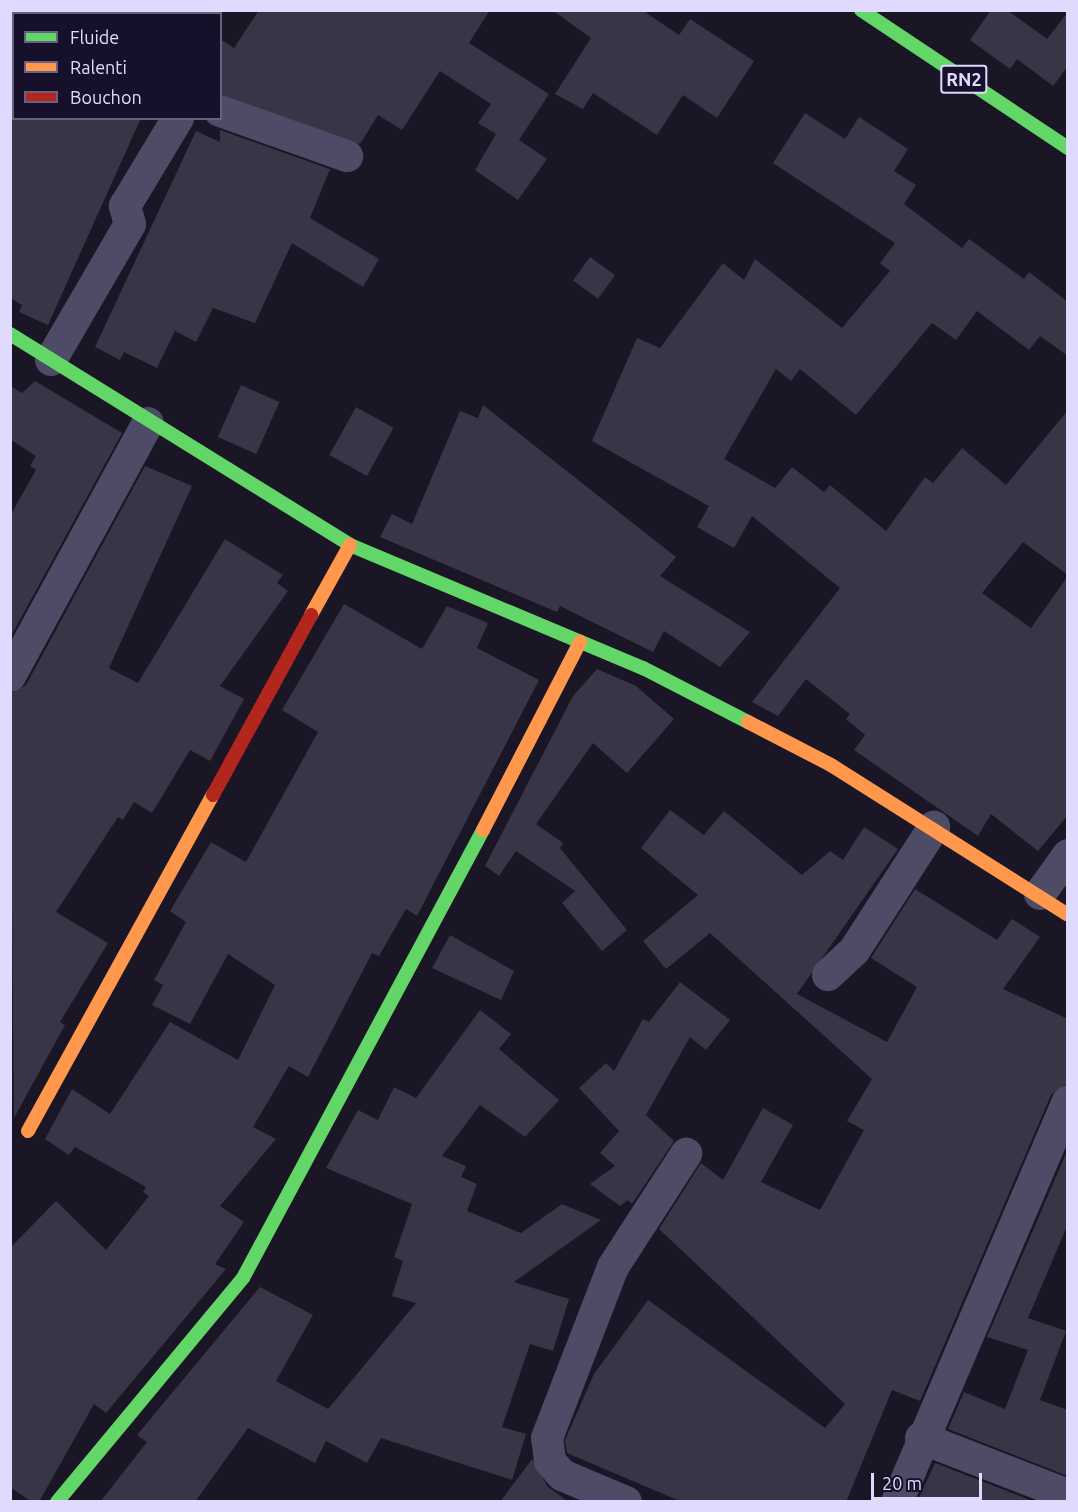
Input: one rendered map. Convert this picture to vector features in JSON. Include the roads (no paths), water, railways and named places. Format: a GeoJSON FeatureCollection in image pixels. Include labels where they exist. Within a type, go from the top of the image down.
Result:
{"type":"FeatureCollection","features":[{"type":"Feature","properties":{"kind":"main road","name":"RN2"},"geometry":{"type":"LineString","coordinates":[[861,10],[1068,148]]}},
{"type":"Feature","properties":{"kind":"main road"},"geometry":{"type":"LineString","coordinates":[[10,334],[148,423],[350,545],[580,642],[831,765],[1040,894],[1068,915]]}},
{"type":"Feature","properties":{"kind":"main road"},"geometry":{"type":"LineString","coordinates":[[28,1131],[350,545]]}},
{"type":"Feature","properties":{"kind":"main road"},"geometry":{"type":"LineString","coordinates":[[57,1502],[243,1278],[264,1244],[580,642]]}},
{"type":"Feature","properties":{"kind":"street"},"geometry":{"type":"LineString","coordinates":[[222,112],[347,156]]}},
{"type":"Feature","properties":{"kind":"street"},"geometry":{"type":"LineString","coordinates":[[51,360],[130,224],[125,206],[177,120]]}},
{"type":"Feature","properties":{"kind":"street"},"geometry":{"type":"LineString","coordinates":[[10,676],[148,423]]}},
{"type":"Feature","properties":{"kind":"street"},"geometry":{"type":"LineString","coordinates":[[828,975],[854,951],[934,827]]}},
{"type":"Feature","properties":{"kind":"street"},"geometry":{"type":"LineString","coordinates":[[1040,894],[1068,855]]}},
{"type":"Feature","properties":{"kind":"street"},"geometry":{"type":"LineString","coordinates":[[897,1502],[921,1438],[1068,1102]]}},
{"type":"Feature","properties":{"kind":"street"},"geometry":{"type":"LineString","coordinates":[[626,1502],[562,1475],[550,1461],[547,1438],[614,1267],[686,1154]]}},
{"type":"Feature","properties":{"kind":"street"},"geometry":{"type":"LineString","coordinates":[[921,1438],[1068,1495]]}}]}
